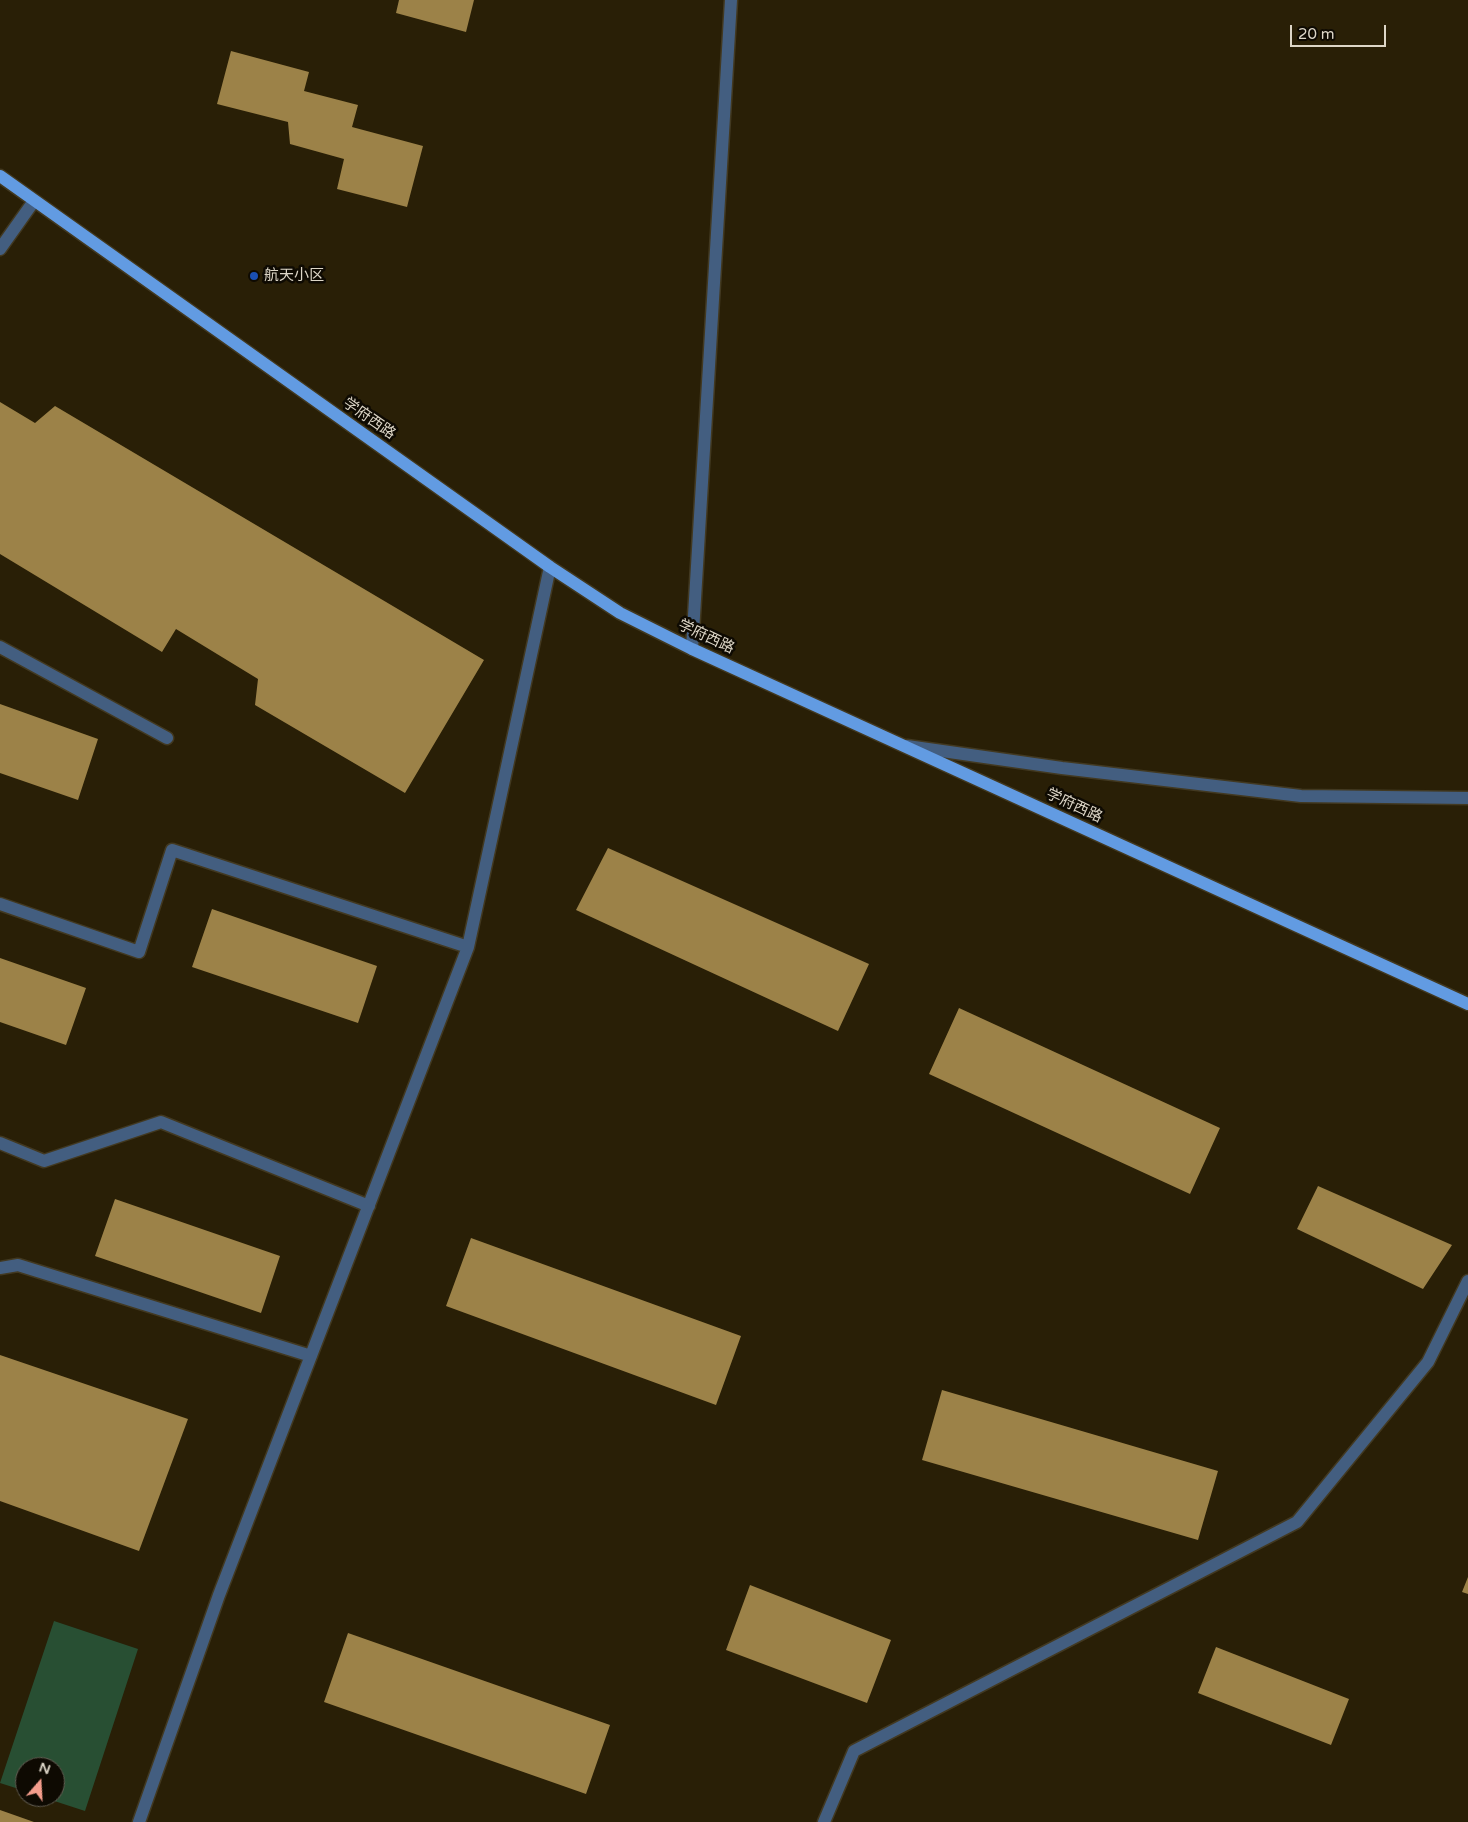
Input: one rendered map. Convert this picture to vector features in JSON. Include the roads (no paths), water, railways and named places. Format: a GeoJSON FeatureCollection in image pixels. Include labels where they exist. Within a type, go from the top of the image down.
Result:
{"type":"FeatureCollection","features":[{"type":"Feature","properties":{"kind":"main road","name":"学府西路"},"geometry":{"type":"LineString","coordinates":[[0,176],[550,567],[620,613],[692,649],[1468,1004]]}},
{"type":"Feature","properties":{"kind":"street"},"geometry":{"type":"LineString","coordinates":[[692,649],[731,0]]}},
{"type":"Feature","properties":{"kind":"street"},"geometry":{"type":"LineString","coordinates":[[0,249],[34,202]]}},
{"type":"Feature","properties":{"kind":"street"},"geometry":{"type":"LineString","coordinates":[[139,1822],[219,1595],[468,947],[550,567]]}},
{"type":"Feature","properties":{"kind":"street"},"geometry":{"type":"LineString","coordinates":[[0,647],[167,738]]}},
{"type":"Feature","properties":{"kind":"street"},"geometry":{"type":"LineString","coordinates":[[902,745],[1062,768],[1301,796],[1468,798]]}},
{"type":"Feature","properties":{"kind":"street"},"geometry":{"type":"LineString","coordinates":[[0,904],[139,952],[172,850],[468,947]]}},
{"type":"Feature","properties":{"kind":"street"},"geometry":{"type":"LineString","coordinates":[[0,1143],[44,1161],[161,1122],[369,1206]]}},
{"type":"Feature","properties":{"kind":"street"},"geometry":{"type":"LineString","coordinates":[[0,1268],[18,1265],[311,1356]]}},
{"type":"Feature","properties":{"kind":"street"},"geometry":{"type":"LineString","coordinates":[[824,1822],[854,1751],[1297,1522],[1428,1362],[1468,1281]]}},
{"type":"Feature","properties":{"kind":"place","name":"航天小区"},"geometry":{"type":"Point","coordinates":[254,276]}}]}
